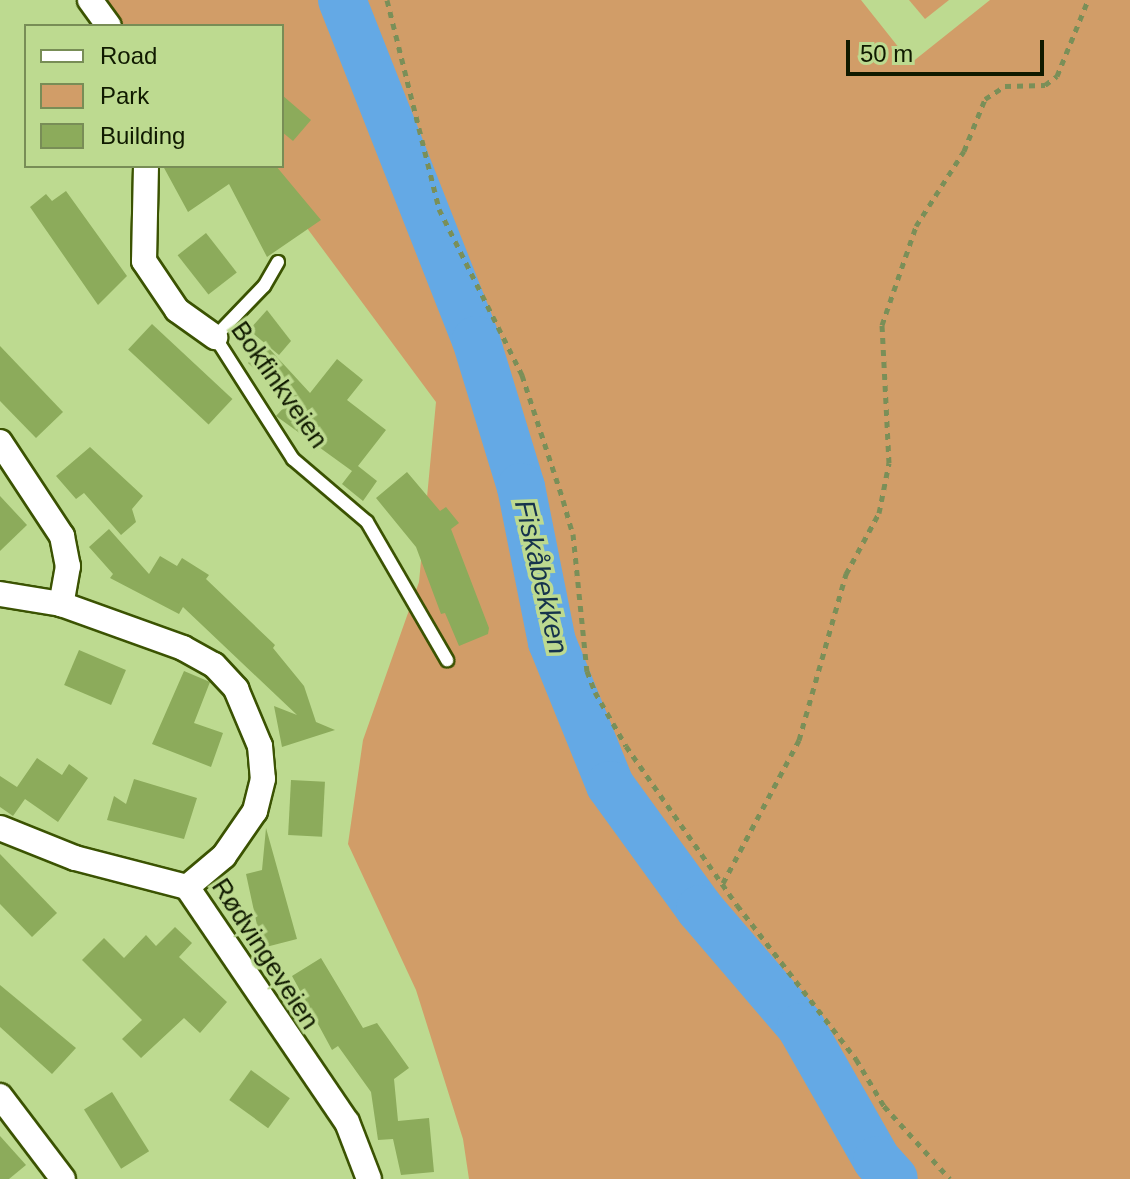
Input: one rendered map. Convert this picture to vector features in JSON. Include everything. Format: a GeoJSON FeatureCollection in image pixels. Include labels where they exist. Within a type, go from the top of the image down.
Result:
{"type":"FeatureCollection","features":[{"type":"Feature","properties":{"kind":"street"},"geometry":{"type":"LineString","coordinates":[[90,0],[108,24]]}},
{"type":"Feature","properties":{"kind":"street","name":"Bokfinkveien"},"geometry":{"type":"LineString","coordinates":[[146,168],[144,261],[177,310],[215,337]]}},
{"type":"Feature","properties":{"kind":"street"},"geometry":{"type":"LineString","coordinates":[[0,442],[62,536],[68,566],[61,604]]}},
{"type":"Feature","properties":{"kind":"street"},"geometry":{"type":"LineString","coordinates":[[0,594],[61,604],[183,648],[214,665],[250,715],[263,779],[255,811],[224,856],[187,887]]}},
{"type":"Feature","properties":{"kind":"street","name":"Rødvingeveien"},"geometry":{"type":"LineString","coordinates":[[0,828],[75,858],[187,887],[347,1122],[369,1179]]}},
{"type":"Feature","properties":{"kind":"street"},"geometry":{"type":"LineString","coordinates":[[0,1096],[63,1179]]}},
{"type":"Feature","properties":{"kind":"lane"},"geometry":{"type":"LineString","coordinates":[[215,337],[264,286],[278,262]]}},
{"type":"Feature","properties":{"kind":"lane","name":"Bokfinkveien"},"geometry":{"type":"LineString","coordinates":[[215,337],[293,459],[367,522],[447,660]]}},
{"type":"Feature","properties":{"kind":"path"},"geometry":{"type":"LineString","coordinates":[[387,0],[439,209],[522,375],[563,500],[573,534],[591,681],[626,746],[722,884],[856,1059],[884,1106],[950,1179]]}},
{"type":"Feature","properties":{"kind":"path"},"geometry":{"type":"LineString","coordinates":[[722,884],[799,740],[846,574],[879,513],[889,463],[882,325],[916,226],[964,151],[985,99],[1005,86],[1045,85],[1057,76],[1088,0]]}},
{"type":"Feature","properties":{"kind":"green space"},"geometry":{"type":"Polygon","coordinates":[[[91,0],[861,0],[911,63],[990,0],[1130,0],[1130,1179],[469,1179],[463,1139],[416,990],[348,844],[363,740],[419,582],[436,402],[262,168],[284,168],[284,24],[118,24],[91,0]]]}},
{"type":"Feature","properties":{"kind":"green space"},"geometry":{"type":"Polygon","coordinates":[[[909,0],[949,0],[925,19],[909,0]]]}},
{"type":"Feature","properties":{"kind":"building"},"geometry":{"type":"Polygon","coordinates":[[[284,97],[311,120],[293,141],[284,134],[284,97]]]}},
{"type":"Feature","properties":{"kind":"building"},"geometry":{"type":"Polygon","coordinates":[[[164,168],[278,168],[321,220],[267,257],[229,184],[188,212],[164,168]]]}},
{"type":"Feature","properties":{"kind":"building"},"geometry":{"type":"Polygon","coordinates":[[[66,191],[127,276],[98,305],[30,207],[46,194],[52,201],[66,191]]]}},
{"type":"Feature","properties":{"kind":"building"},"geometry":{"type":"Polygon","coordinates":[[[206,233],[237,272],[208,295],[178,255],[206,233]]]}},
{"type":"Feature","properties":{"kind":"building"},"geometry":{"type":"Polygon","coordinates":[[[267,310],[291,341],[279,355],[249,330],[267,310]]]}},
{"type":"Feature","properties":{"kind":"building"},"geometry":{"type":"Polygon","coordinates":[[[152,324],[232,399],[209,425],[128,350],[152,324]]]}},
{"type":"Feature","properties":{"kind":"building"},"geometry":{"type":"Polygon","coordinates":[[[265,344],[310,393],[337,359],[363,380],[347,400],[386,430],[358,466],[377,481],[363,501],[342,484],[352,471],[276,416],[289,402],[248,363],[265,344]]]}},
{"type":"Feature","properties":{"kind":"building"},"geometry":{"type":"Polygon","coordinates":[[[0,346],[63,412],[36,438],[0,401],[0,346]]]}},
{"type":"Feature","properties":{"kind":"building"},"geometry":{"type":"Polygon","coordinates":[[[90,447],[143,496],[132,509],[136,522],[121,535],[84,493],[76,499],[56,476],[90,447]]]}},
{"type":"Feature","properties":{"kind":"building"},"geometry":{"type":"Polygon","coordinates":[[[407,472],[440,511],[446,507],[459,523],[451,529],[489,628],[488,634],[459,646],[445,613],[441,614],[416,547],[376,498],[407,472]]]}},
{"type":"Feature","properties":{"kind":"building"},"geometry":{"type":"Polygon","coordinates":[[[0,496],[27,525],[0,551],[0,496]]]}},
{"type":"Feature","properties":{"kind":"building"},"geometry":{"type":"Polygon","coordinates":[[[109,529],[149,574],[160,556],[177,566],[182,558],[209,575],[206,579],[275,645],[273,648],[304,686],[316,722],[335,730],[282,747],[274,706],[297,715],[183,607],[179,614],[110,578],[113,574],[89,547],[109,529]]]}},
{"type":"Feature","properties":{"kind":"building"},"geometry":{"type":"Polygon","coordinates":[[[79,650],[126,670],[111,705],[64,685],[79,650]]]}},
{"type":"Feature","properties":{"kind":"building"},"geometry":{"type":"Polygon","coordinates":[[[184,671],[210,682],[194,723],[223,733],[211,767],[152,744],[184,671]]]}},
{"type":"Feature","properties":{"kind":"building"},"geometry":{"type":"Polygon","coordinates":[[[37,758],[62,775],[69,764],[88,778],[58,822],[25,799],[13,816],[0,807],[0,776],[17,787],[37,758]]]}},
{"type":"Feature","properties":{"kind":"building"},"geometry":{"type":"Polygon","coordinates":[[[134,779],[197,798],[184,839],[107,820],[114,796],[126,804],[134,779]]]}},
{"type":"Feature","properties":{"kind":"building"},"geometry":{"type":"Polygon","coordinates":[[[291,780],[325,782],[322,837],[288,835],[291,780]]]}},
{"type":"Feature","properties":{"kind":"building"},"geometry":{"type":"Polygon","coordinates":[[[266,828],[297,939],[262,948],[246,874],[262,870],[266,828]]]}},
{"type":"Feature","properties":{"kind":"building"},"geometry":{"type":"Polygon","coordinates":[[[0,854],[57,913],[32,937],[0,904],[0,854]]]}},
{"type":"Feature","properties":{"kind":"building"},"geometry":{"type":"Polygon","coordinates":[[[175,927],[192,943],[179,957],[227,1002],[200,1033],[184,1018],[141,1058],[122,1039],[142,1020],[82,960],[104,938],[124,958],[146,935],[156,946],[175,927]]]}},
{"type":"Feature","properties":{"kind":"building"},"geometry":{"type":"Polygon","coordinates":[[[321,958],[363,1028],[377,1023],[409,1068],[394,1079],[398,1121],[429,1118],[434,1172],[401,1175],[393,1139],[378,1140],[371,1092],[338,1046],[332,1050],[292,976],[321,958]]]}},
{"type":"Feature","properties":{"kind":"building"},"geometry":{"type":"Polygon","coordinates":[[[0,985],[76,1048],[52,1074],[0,1027],[0,985]]]}},
{"type":"Feature","properties":{"kind":"building"},"geometry":{"type":"Polygon","coordinates":[[[251,1070],[290,1098],[268,1128],[229,1100],[251,1070]]]}},
{"type":"Feature","properties":{"kind":"building"},"geometry":{"type":"Polygon","coordinates":[[[112,1092],[149,1151],[121,1169],[84,1109],[112,1092]]]}},
{"type":"Feature","properties":{"kind":"building"},"geometry":{"type":"Polygon","coordinates":[[[0,1136],[26,1165],[9,1179],[0,1179],[0,1136]]]}},
{"type":"Feature","properties":{"kind":"waterway","name":"Fiskåbekken"},"geometry":{"type":"LineString","coordinates":[[342,0],[476,340],[521,487],[552,642],[610,785],[700,909],[801,1027],[877,1160],[894,1179]]}}]}
